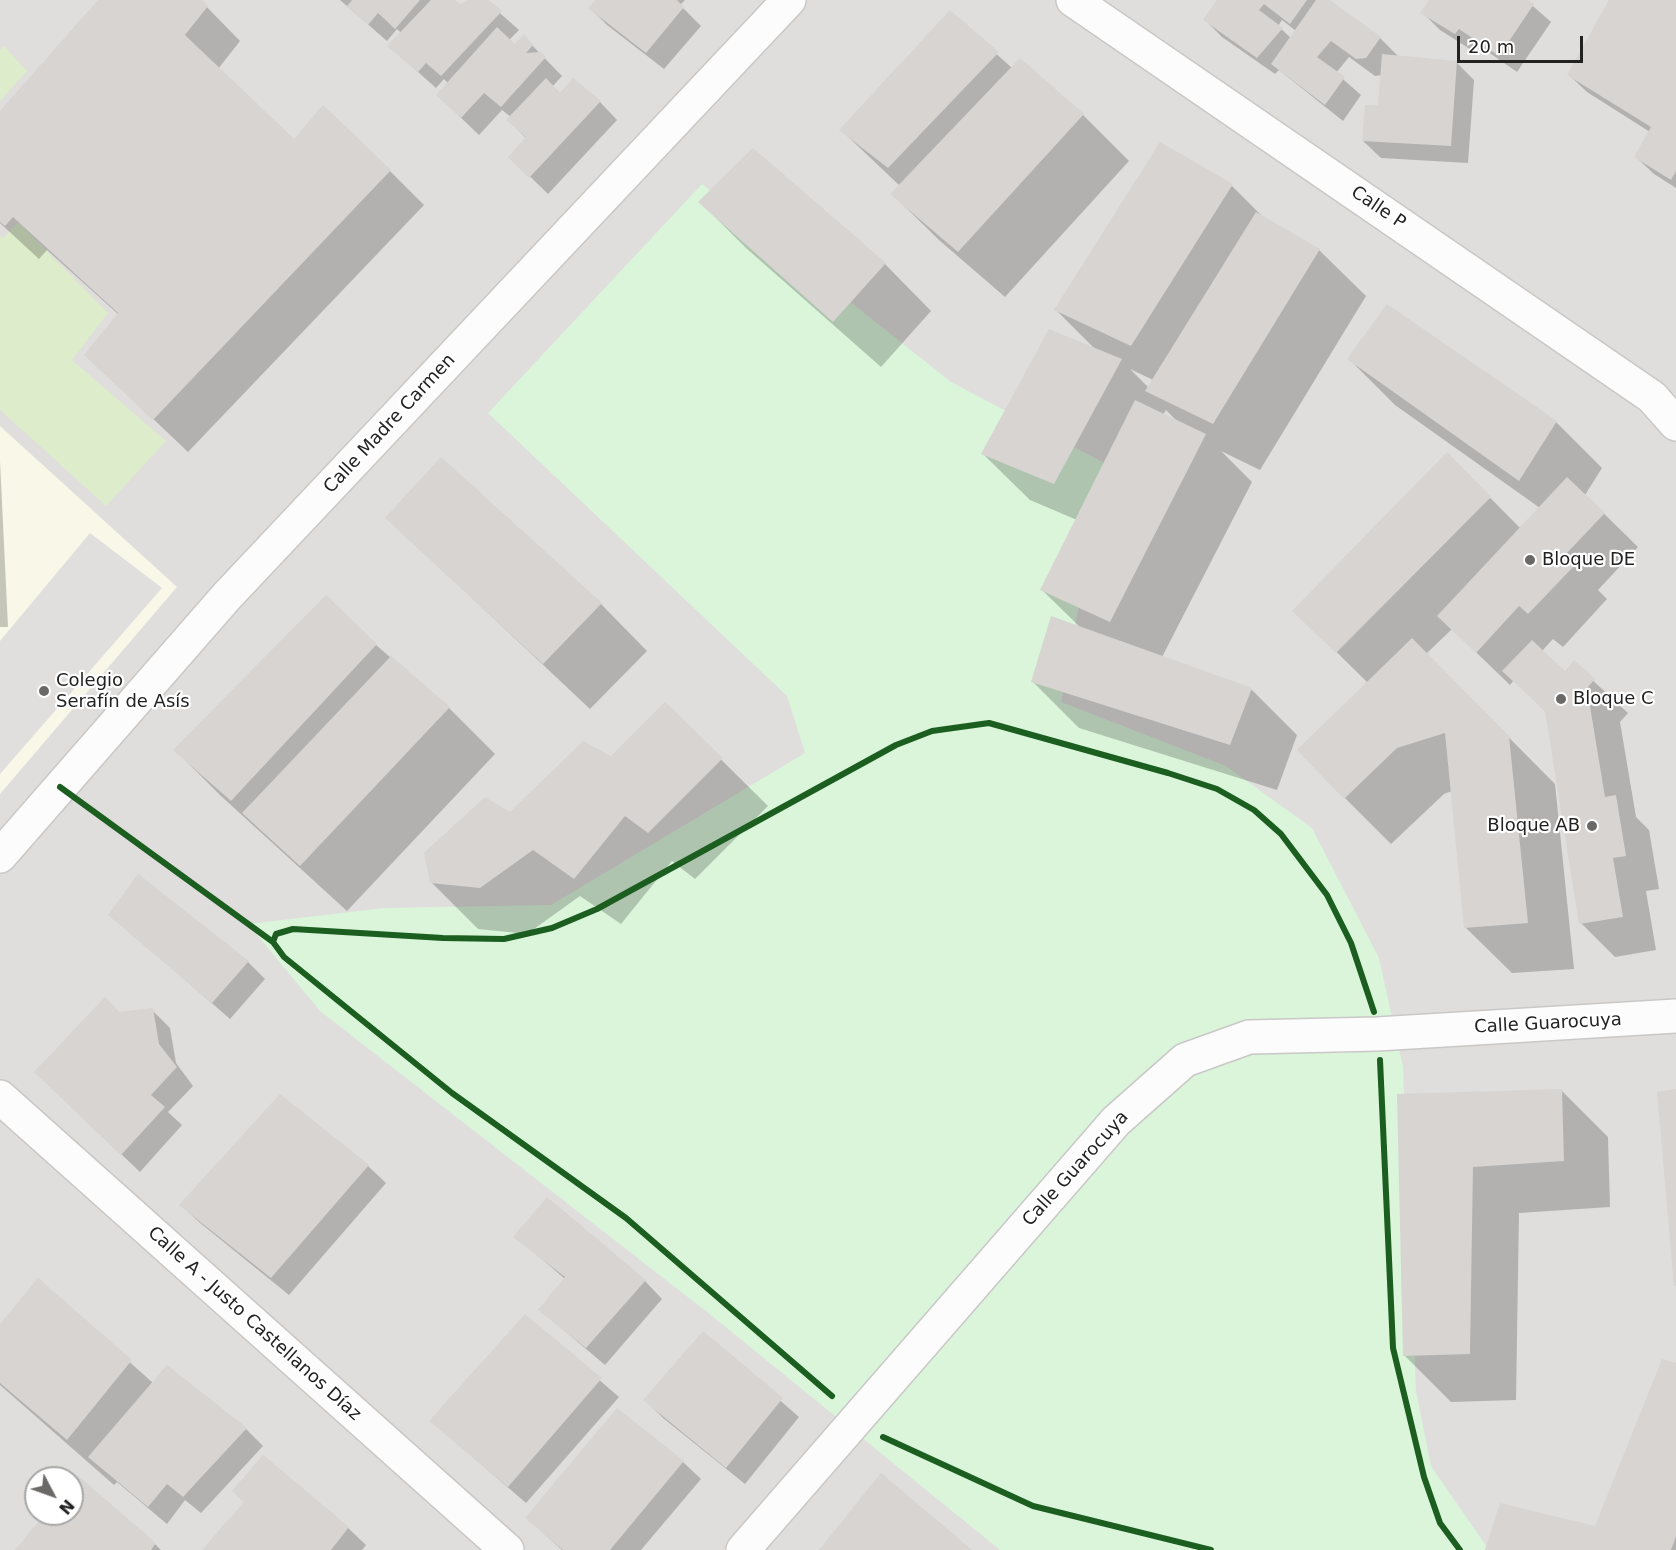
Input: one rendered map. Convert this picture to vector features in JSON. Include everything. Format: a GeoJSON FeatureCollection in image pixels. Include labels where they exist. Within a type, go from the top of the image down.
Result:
{"type":"FeatureCollection","features":[{"type":"Feature","properties":{"kind":"street","name":"Calle Madre Carmen"},"geometry":{"type":"LineString","coordinates":[[0,856],[227,596],[789,0]]}},
{"type":"Feature","properties":{"kind":"street","name":"Calle P"},"geometry":{"type":"LineString","coordinates":[[1073,0],[1652,397],[1676,424]]}},
{"type":"Feature","properties":{"kind":"street","name":"Calle Guarocuya"},"geometry":{"type":"LineString","coordinates":[[743,1550],[1116,1121],[1185,1060],[1249,1037],[1377,1034],[1676,1016]]}},
{"type":"Feature","properties":{"kind":"street","name":"Calle A - Justo Castellanos Díaz"},"geometry":{"type":"LineString","coordinates":[[0,1097],[507,1550]]}},
{"type":"Feature","properties":{"kind":"shaded area"},"geometry":{"type":"Polygon","coordinates":[[[0,0],[1676,0],[1676,1550],[0,1550],[0,0]]]}},
{"type":"Feature","properties":{"kind":"shaded area","name":"Colegio Serafín de Asís"},"geometry":{"type":"Polygon","coordinates":[[[0,426],[177,587],[0,794],[0,426]]]}},
{"type":"Feature","properties":{"kind":"shaded area"},"geometry":{"type":"Polygon","coordinates":[[[90,533],[162,588],[0,774],[0,641],[90,533]]]}},
{"type":"Feature","properties":{"kind":"green space"},"geometry":{"type":"Polygon","coordinates":[[[4,46],[27,71],[0,101],[0,50],[4,46]]]}},
{"type":"Feature","properties":{"kind":"green space"},"geometry":{"type":"Polygon","coordinates":[[[702,184],[951,382],[1110,466],[1075,624],[1061,702],[1226,766],[1312,828],[1379,958],[1403,1067],[1416,1391],[1431,1466],[1489,1550],[1000,1550],[707,1312],[320,1011],[248,924],[384,908],[551,905],[805,753],[787,696],[488,413],[702,184]]]}},
{"type":"Feature","properties":{"kind":"green space"},"geometry":{"type":"Polygon","coordinates":[[[18,222],[108,313],[72,360],[166,441],[106,506],[0,410],[0,236],[3,238],[18,222]]]}},
{"type":"Feature","properties":{"kind":"building"},"geometry":{"type":"Polygon","coordinates":[[[98,0],[202,0],[208,6],[185,35],[294,139],[323,105],[391,170],[153,420],[84,355],[118,313],[13,217],[5,226],[0,222],[0,111],[98,0]]]}},
{"type":"Feature","properties":{"kind":"building"},"geometry":{"type":"Polygon","coordinates":[[[352,0],[420,0],[395,29],[378,13],[368,25],[347,6],[352,0]]]}},
{"type":"Feature","properties":{"kind":"building"},"geometry":{"type":"Polygon","coordinates":[[[431,0],[455,0],[460,4],[468,0],[488,0],[502,11],[441,76],[426,63],[418,72],[387,46],[431,0]]]}},
{"type":"Feature","properties":{"kind":"building"},"geometry":{"type":"Polygon","coordinates":[[[595,0],[677,0],[684,7],[646,53],[588,8],[595,0]]]}},
{"type":"Feature","properties":{"kind":"building"},"geometry":{"type":"Polygon","coordinates":[[[1217,0],[1307,0],[1290,24],[1264,4],[1259,10],[1283,28],[1257,58],[1203,20],[1217,0]]]}},
{"type":"Feature","properties":{"kind":"building"},"geometry":{"type":"Polygon","coordinates":[[[1316,0],[1330,0],[1381,37],[1366,58],[1356,59],[1331,41],[1317,57],[1345,77],[1325,105],[1271,64],[1316,0]]]}},
{"type":"Feature","properties":{"kind":"building"},"geometry":{"type":"Polygon","coordinates":[[[1429,0],[1528,0],[1534,4],[1499,56],[1459,29],[1455,34],[1420,13],[1429,0]]]}},
{"type":"Feature","properties":{"kind":"building"},"geometry":{"type":"Polygon","coordinates":[[[1609,0],[1676,0],[1676,171],[1671,180],[1634,157],[1651,127],[1567,75],[1609,0]]]}},
{"type":"Feature","properties":{"kind":"building"},"geometry":{"type":"Polygon","coordinates":[[[950,10],[999,52],[888,168],[839,130],[950,10]]]}},
{"type":"Feature","properties":{"kind":"building"},"geometry":{"type":"Polygon","coordinates":[[[497,27],[515,44],[524,34],[533,45],[526,53],[540,52],[546,57],[501,107],[484,93],[461,118],[436,95],[497,27]]]}},
{"type":"Feature","properties":{"kind":"building"},"geometry":{"type":"Polygon","coordinates":[[[1382,54],[1457,61],[1451,146],[1362,141],[1365,105],[1378,105],[1382,54]]]}},
{"type":"Feature","properties":{"kind":"building"},"geometry":{"type":"Polygon","coordinates":[[[1020,58],[1084,114],[958,252],[890,194],[1020,58]]]}},
{"type":"Feature","properties":{"kind":"building"},"geometry":{"type":"Polygon","coordinates":[[[546,78],[560,93],[573,78],[601,101],[529,178],[508,157],[526,137],[506,120],[546,78]]]}},
{"type":"Feature","properties":{"kind":"building"},"geometry":{"type":"Polygon","coordinates":[[[1160,142],[1233,184],[1131,346],[1054,310],[1160,142]]]}},
{"type":"Feature","properties":{"kind":"building"},"geometry":{"type":"Polygon","coordinates":[[[753,148],[886,263],[833,322],[698,202],[753,148]]]}},
{"type":"Feature","properties":{"kind":"building"},"geometry":{"type":"Polygon","coordinates":[[[1256,212],[1320,249],[1213,424],[1145,391],[1256,212]]]}},
{"type":"Feature","properties":{"kind":"building"},"geometry":{"type":"Polygon","coordinates":[[[1387,304],[1557,421],[1519,481],[1347,359],[1387,304]]]}},
{"type":"Feature","properties":{"kind":"building"},"geometry":{"type":"Polygon","coordinates":[[[1049,329],[1122,359],[1054,484],[981,454],[1049,329]]]}},
{"type":"Feature","properties":{"kind":"building"},"geometry":{"type":"Polygon","coordinates":[[[1135,400],[1206,434],[1110,622],[1040,590],[1135,400]]]}},
{"type":"Feature","properties":{"kind":"building"},"geometry":{"type":"Polygon","coordinates":[[[1447,452],[1491,497],[1336,653],[1292,611],[1447,452]]]}},
{"type":"Feature","properties":{"kind":"building"},"geometry":{"type":"Polygon","coordinates":[[[441,457],[602,603],[543,664],[385,518],[441,457]]]}},
{"type":"Feature","properties":{"kind":"building","name":"Bloque DE"},"geometry":{"type":"Polygon","coordinates":[[[1567,477],[1605,513],[1565,555],[1575,565],[1528,614],[1519,606],[1476,653],[1437,616],[1567,477]]]}},
{"type":"Feature","properties":{"kind":"building"},"geometry":{"type":"Polygon","coordinates":[[[326,595],[377,644],[231,801],[173,750],[326,595]]]}},
{"type":"Feature","properties":{"kind":"building"},"geometry":{"type":"Polygon","coordinates":[[[1051,616],[1252,688],[1230,745],[1031,682],[1051,616]]]}},
{"type":"Feature","properties":{"kind":"building"},"geometry":{"type":"Polygon","coordinates":[[[1412,638],[1509,736],[1528,923],[1464,928],[1445,733],[1397,748],[1344,799],[1297,750],[1412,638]]]}},
{"type":"Feature","properties":{"kind":"building","name":"Bloque AB"},"geometry":{"type":"Polygon","coordinates":[[[1532,640],[1565,671],[1574,660],[1595,679],[1587,688],[1605,797],[1616,795],[1626,856],[1613,858],[1623,917],[1579,924],[1545,711],[1502,671],[1532,640]]]}},
{"type":"Feature","properties":{"kind":"building"},"geometry":{"type":"Polygon","coordinates":[[[391,656],[450,707],[300,866],[242,813],[391,656]]]}},
{"type":"Feature","properties":{"kind":"building"},"geometry":{"type":"Polygon","coordinates":[[[665,702],[723,758],[648,833],[625,816],[574,879],[533,850],[480,888],[430,883],[424,853],[485,797],[510,812],[583,741],[611,756],[665,702]]]}},
{"type":"Feature","properties":{"kind":"building"},"geometry":{"type":"Polygon","coordinates":[[[138,874],[249,961],[212,1003],[108,915],[138,874]]]}},
{"type":"Feature","properties":{"kind":"building"},"geometry":{"type":"Polygon","coordinates":[[[105,997],[119,1012],[153,1008],[159,1044],[177,1067],[151,1095],[165,1107],[121,1155],[34,1072],[105,997]]]}},
{"type":"Feature","properties":{"kind":"building"},"geometry":{"type":"Polygon","coordinates":[[[1562,1089],[1564,1161],[1473,1167],[1470,1354],[1403,1356],[1397,1094],[1562,1089]]]}},
{"type":"Feature","properties":{"kind":"building"},"geometry":{"type":"Polygon","coordinates":[[[1676,1089],[1676,1286],[1674,1286],[1657,1092],[1676,1089]]]}},
{"type":"Feature","properties":{"kind":"building"},"geometry":{"type":"Polygon","coordinates":[[[280,1094],[369,1165],[271,1278],[179,1205],[280,1094]]]}},
{"type":"Feature","properties":{"kind":"building"},"geometry":{"type":"Polygon","coordinates":[[[547,1197],[646,1280],[586,1348],[538,1310],[565,1277],[513,1237],[547,1197]]]}},
{"type":"Feature","properties":{"kind":"building"},"geometry":{"type":"Polygon","coordinates":[[[38,1278],[132,1360],[67,1440],[0,1383],[0,1324],[38,1278]]]}},
{"type":"Feature","properties":{"kind":"building"},"geometry":{"type":"Polygon","coordinates":[[[525,1314],[602,1378],[508,1487],[429,1421],[525,1314]]]}},
{"type":"Feature","properties":{"kind":"building"},"geometry":{"type":"Polygon","coordinates":[[[703,1331],[783,1398],[726,1468],[643,1400],[703,1331]]]}},
{"type":"Feature","properties":{"kind":"building"},"geometry":{"type":"Polygon","coordinates":[[[1662,1359],[1676,1363],[1676,1536],[1671,1550],[1485,1550],[1500,1503],[1595,1526],[1662,1359]]]}},
{"type":"Feature","properties":{"kind":"building"},"geometry":{"type":"Polygon","coordinates":[[[167,1365],[247,1428],[183,1497],[167,1484],[148,1507],[88,1457],[167,1365]]]}},
{"type":"Feature","properties":{"kind":"building"},"geometry":{"type":"Polygon","coordinates":[[[617,1408],[684,1461],[610,1550],[563,1550],[525,1518],[617,1408]]]}},
{"type":"Feature","properties":{"kind":"building"},"geometry":{"type":"Polygon","coordinates":[[[263,1455],[349,1527],[331,1550],[202,1550],[244,1502],[232,1491],[263,1455]]]}},
{"type":"Feature","properties":{"kind":"building"},"geometry":{"type":"Polygon","coordinates":[[[881,1473],[972,1550],[819,1550],[881,1473]]]}},
{"type":"Feature","properties":{"kind":"building"},"geometry":{"type":"Polygon","coordinates":[[[84,1481],[156,1543],[151,1550],[15,1550],[35,1526],[84,1526],[84,1481]]]}},
{"type":"Feature","properties":{"kind":"cycle path"},"geometry":{"type":"LineString","coordinates":[[832,1396],[626,1218],[452,1093],[284,957],[273,942],[276,934],[293,929],[443,938],[504,939],[552,928],[597,909],[896,745],[932,731],[989,723],[1217,789],[1254,810],[1281,834],[1327,895],[1351,943],[1374,1012]]}},
{"type":"Feature","properties":{"kind":"cycle path"},"geometry":{"type":"LineString","coordinates":[[60,787],[273,942]]}},
{"type":"Feature","properties":{"kind":"cycle path"},"geometry":{"type":"LineString","coordinates":[[1380,1060],[1393,1348],[1424,1477],[1440,1523],[1460,1550]]}},
{"type":"Feature","properties":{"kind":"cycle path"},"geometry":{"type":"LineString","coordinates":[[883,1437],[1033,1506],[1211,1550]]}},
{"type":"Feature","properties":{"kind":"place","name":"Bloque DE"},"geometry":{"type":"Point","coordinates":[1530,560]}},
{"type":"Feature","properties":{"kind":"place","name":"Colegio Serafín de Asís"},"geometry":{"type":"Point","coordinates":[44,691]}},
{"type":"Feature","properties":{"kind":"place","name":"Bloque C"},"geometry":{"type":"Point","coordinates":[1561,699]}},
{"type":"Feature","properties":{"kind":"place","name":"Bloque AB"},"geometry":{"type":"Point","coordinates":[1592,826]}}]}
